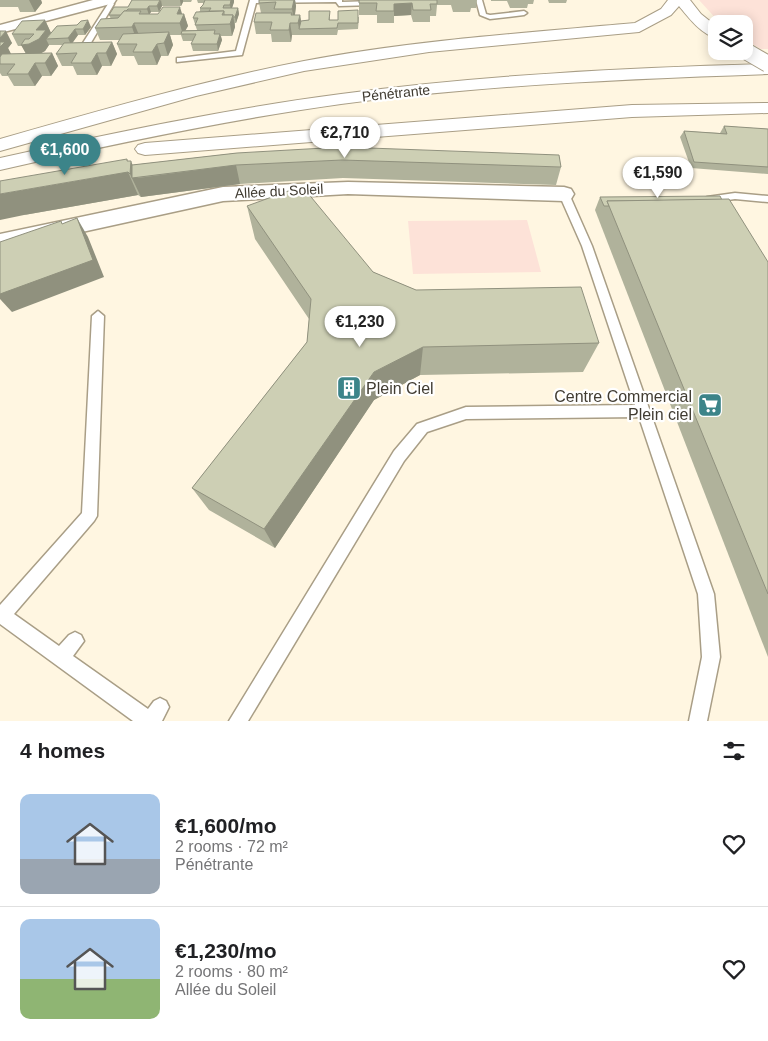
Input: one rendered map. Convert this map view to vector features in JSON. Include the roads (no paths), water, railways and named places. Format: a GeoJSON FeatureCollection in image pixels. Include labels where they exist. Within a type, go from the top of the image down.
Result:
{"type":"FeatureCollection","features":[{"type":"Feature","properties":{"kind":"main road"},"geometry":{"type":"LineString","coordinates":[[0,145],[123,109],[305,66],[402,51],[639,26],[666,12],[676,0]]}},
{"type":"Feature","properties":{"kind":"main road"},"geometry":{"type":"LineString","coordinates":[[682,0],[696,17],[708,27]]}},
{"type":"Feature","properties":{"kind":"main road"},"geometry":{"type":"LineString","coordinates":[[753,55],[768,64]]}},
{"type":"Feature","properties":{"kind":"main road","name":"Pénétrante"},"geometry":{"type":"LineString","coordinates":[[0,145],[196,107],[391,79],[493,68],[768,56]]}},
{"type":"Feature","properties":{"kind":"main road","name":"Pénétrante"},"geometry":{"type":"LineString","coordinates":[[0,164],[103,140],[340,100],[539,79],[768,69]]}},
{"type":"Feature","properties":{"kind":"main road"},"geometry":{"type":"LineString","coordinates":[[0,168],[185,144],[632,111],[768,108]]}},
{"type":"Feature","properties":{"kind":"street"},"geometry":{"type":"LineString","coordinates":[[0,30],[109,0]]}},
{"type":"Feature","properties":{"kind":"street","name":"Allée du Soleil"},"geometry":{"type":"LineString","coordinates":[[0,242],[222,194],[348,188],[564,194]]}},
{"type":"Feature","properties":{"kind":"lane"},"geometry":{"type":"LineString","coordinates":[[83,49],[111,4],[109,0]]}},
{"type":"Feature","properties":{"kind":"lane"},"geometry":{"type":"LineString","coordinates":[[180,60],[239,53],[254,2],[339,0],[339,4],[384,3]]}},
{"type":"Feature","properties":{"kind":"lane"},"geometry":{"type":"LineString","coordinates":[[480,0],[482,15],[490,17],[524,13]]}},
{"type":"Feature","properties":{"kind":"lane"},"geometry":{"type":"LineString","coordinates":[[564,194],[587,246],[706,594],[711,657],[698,721]]}},
{"type":"Feature","properties":{"kind":"lane"},"geometry":{"type":"LineString","coordinates":[[707,200],[735,196],[768,199]]}},
{"type":"Feature","properties":{"kind":"lane"},"geometry":{"type":"LineString","coordinates":[[98,316],[90,516],[1,615],[61,658],[153,716]]}},
{"type":"Feature","properties":{"kind":"lane"},"geometry":{"type":"LineString","coordinates":[[238,721],[399,456],[422,428],[466,413],[644,411]]}},
{"type":"Feature","properties":{"kind":"lane"},"geometry":{"type":"LineString","coordinates":[[61,658],[74,641]]}},
{"type":"Feature","properties":{"kind":"place","name":"Plein Ciel"},"geometry":{"type":"Point","coordinates":[349,388]}},
{"type":"Feature","properties":{"kind":"place","name":"Centre Commercial Plein ciel"},"geometry":{"type":"Point","coordinates":[710,405]}}]}
